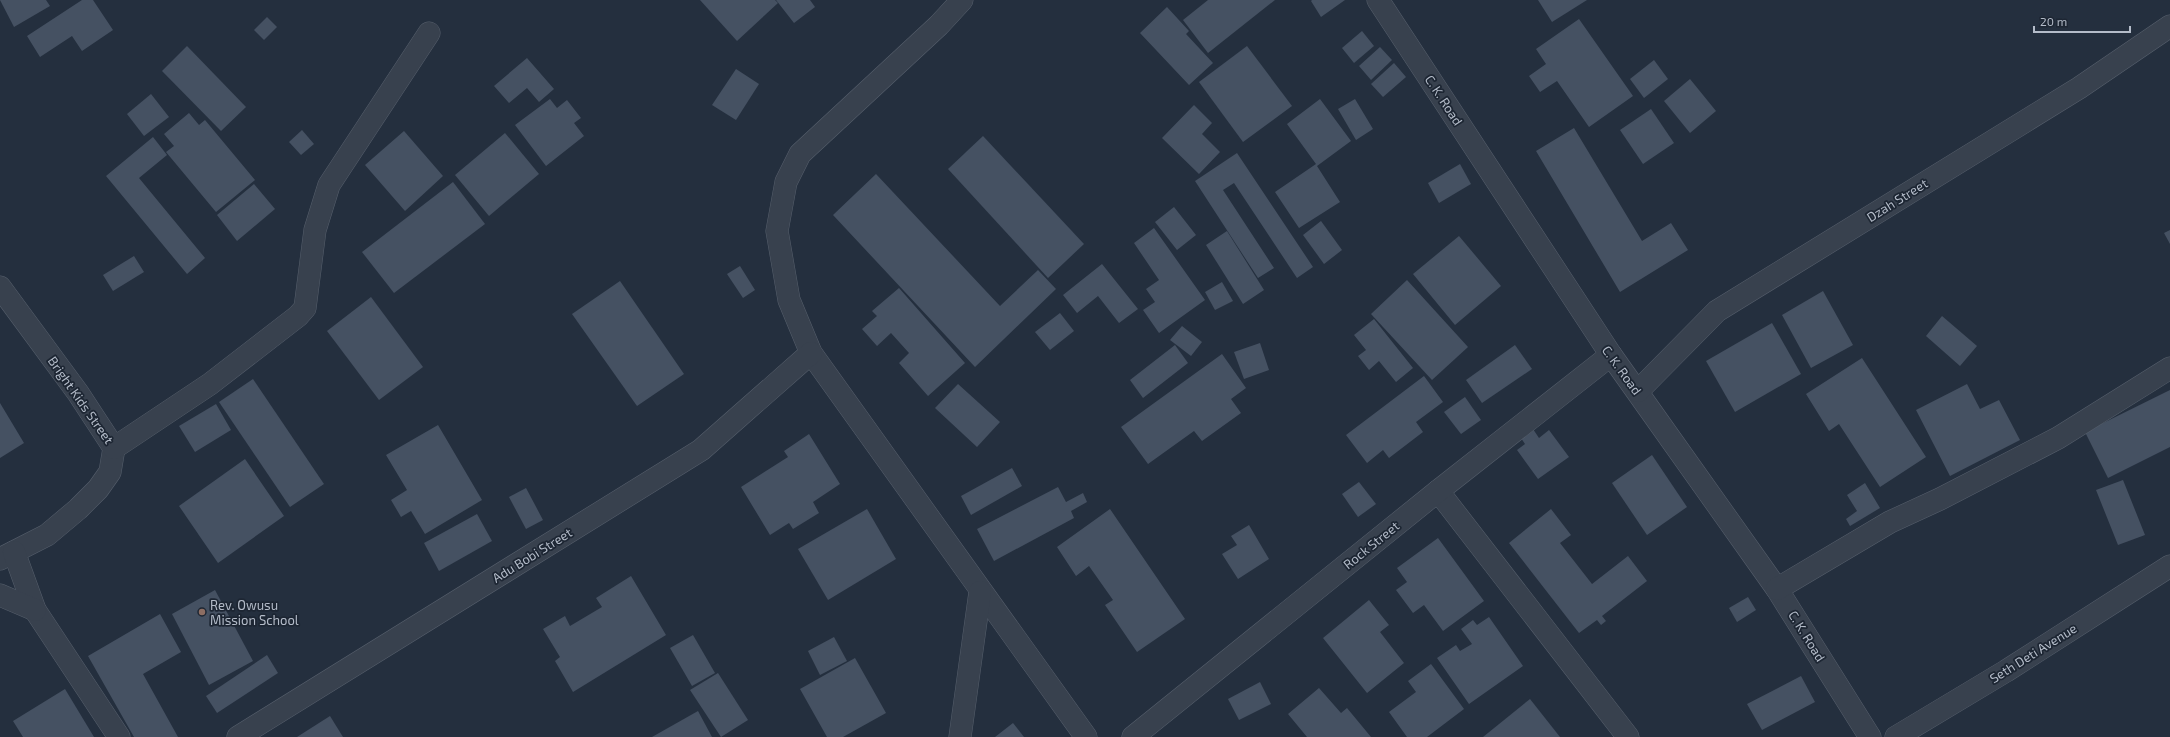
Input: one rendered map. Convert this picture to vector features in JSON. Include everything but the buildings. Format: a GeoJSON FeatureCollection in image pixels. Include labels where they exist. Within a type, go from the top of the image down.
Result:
{"type":"FeatureCollection","features":[{"type":"Feature","properties":{"kind":"street"},"geometry":{"type":"LineString","coordinates":[[962,0],[939,25],[800,154],[786,182],[777,231],[789,300],[811,353],[980,592],[1086,737]]}},
{"type":"Feature","properties":{"kind":"street","name":"C. K. Road"},"geometry":{"type":"LineString","coordinates":[[1378,0],[1611,356],[1638,391],[1777,589],[1870,737]]}},
{"type":"Feature","properties":{"kind":"street","name":"Dzah Street"},"geometry":{"type":"LineString","coordinates":[[1638,391],[1717,311],[2079,88],[2170,26]]}},
{"type":"Feature","properties":{"kind":"street"},"geometry":{"type":"LineString","coordinates":[[114,448],[210,384],[298,316],[305,308],[315,230],[329,186],[429,33]]}},
{"type":"Feature","properties":{"kind":"street","name":"Bright Kids Street"},"geometry":{"type":"LineString","coordinates":[[0,287],[78,393],[114,448],[110,472],[98,490],[47,535],[7,555]]}},
{"type":"Feature","properties":{"kind":"street","name":"Adu Bobi Street"},"geometry":{"type":"LineString","coordinates":[[238,737],[701,450],[811,353]]}},
{"type":"Feature","properties":{"kind":"street","name":"Rock Street"},"geometry":{"type":"LineString","coordinates":[[1132,737],[1438,491],[1611,356]]}},
{"type":"Feature","properties":{"kind":"street"},"geometry":{"type":"LineString","coordinates":[[1777,589],[1890,522],[1946,496],[2058,438],[2170,368]]}},
{"type":"Feature","properties":{"kind":"street"},"geometry":{"type":"LineString","coordinates":[[1438,491],[1628,737]]}},
{"type":"Feature","properties":{"kind":"street"},"geometry":{"type":"LineString","coordinates":[[7,555],[35,610],[119,737]]}},
{"type":"Feature","properties":{"kind":"street","name":"Seth Deti Avenue"},"geometry":{"type":"LineString","coordinates":[[1896,737],[2006,670],[2170,566]]}},
{"type":"Feature","properties":{"kind":"street"},"geometry":{"type":"LineString","coordinates":[[960,737],[980,592]]}},
{"type":"Feature","properties":{"kind":"street"},"geometry":{"type":"LineString","coordinates":[[0,596],[35,610]]}},
{"type":"Feature","properties":{"kind":"place","name":"Rev. Owusu Mission School"},"geometry":{"type":"Point","coordinates":[202,612]}}]}
